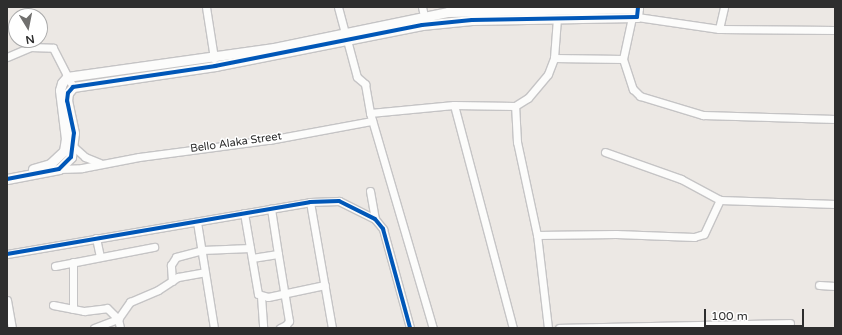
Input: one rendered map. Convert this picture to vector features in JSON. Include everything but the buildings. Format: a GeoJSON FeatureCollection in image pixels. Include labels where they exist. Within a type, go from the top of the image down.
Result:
{"type":"FeatureCollection","features":[{"type":"Feature","properties":{"kind":"street"},"geometry":{"type":"LineString","coordinates":[[206,7],[214,58]]}},
{"type":"Feature","properties":{"kind":"street"},"geometry":{"type":"LineString","coordinates":[[338,7],[357,77],[365,84],[372,121],[433,328]]}},
{"type":"Feature","properties":{"kind":"street"},"geometry":{"type":"LineString","coordinates":[[719,29],[724,7]]}},
{"type":"Feature","properties":{"kind":"street"},"geometry":{"type":"LineString","coordinates":[[7,179],[59,169],[71,157],[74,147],[67,101],[68,93],[73,87],[215,66],[346,36],[423,11],[633,12],[719,29],[835,30]]}},
{"type":"Feature","properties":{"kind":"street"},"geometry":{"type":"LineString","coordinates":[[7,172],[40,168],[61,156],[66,139],[60,90],[62,82],[67,77],[214,58],[422,24],[472,20],[557,18],[633,12]]}},
{"type":"Feature","properties":{"kind":"street"},"geometry":{"type":"LineString","coordinates":[[633,12],[623,59],[633,89],[640,96],[703,115],[835,119]]}},
{"type":"Feature","properties":{"kind":"street"},"geometry":{"type":"LineString","coordinates":[[370,113],[454,105],[515,106],[528,98],[538,88],[548,74],[554,58],[557,18]]}},
{"type":"Feature","properties":{"kind":"street"},"geometry":{"type":"LineString","coordinates":[[7,57],[30,47],[53,48],[73,87]]}},
{"type":"Feature","properties":{"kind":"street"},"geometry":{"type":"LineString","coordinates":[[554,58],[623,59]]}},
{"type":"Feature","properties":{"kind":"street"},"geometry":{"type":"LineString","coordinates":[[454,105],[513,328]]}},
{"type":"Feature","properties":{"kind":"street"},"geometry":{"type":"LineString","coordinates":[[515,106],[517,142],[536,235],[548,328]]}},
{"type":"Feature","properties":{"kind":"street","name":"Bello Alaka Street"},"geometry":{"type":"LineString","coordinates":[[59,169],[82,168],[100,163],[269,140],[372,121]]}},
{"type":"Feature","properties":{"kind":"street"},"geometry":{"type":"LineString","coordinates":[[74,147],[85,157],[100,163]]}},
{"type":"Feature","properties":{"kind":"street"},"geometry":{"type":"LineString","coordinates":[[605,152],[681,179],[720,200],[835,204]]}},
{"type":"Feature","properties":{"kind":"street"},"geometry":{"type":"LineString","coordinates":[[370,191],[375,219]]}},
{"type":"Feature","properties":{"kind":"street"},"geometry":{"type":"LineString","coordinates":[[536,235],[616,234],[694,237],[704,234],[720,200]]}},
{"type":"Feature","properties":{"kind":"street"},"geometry":{"type":"LineString","coordinates":[[7,254],[310,202],[339,201],[375,219],[383,229],[410,328]]}},
{"type":"Feature","properties":{"kind":"street"},"geometry":{"type":"LineString","coordinates":[[310,202],[332,328]]}},
{"type":"Feature","properties":{"kind":"street"},"geometry":{"type":"LineString","coordinates":[[271,209],[286,293],[289,321],[286,325],[280,328]]}},
{"type":"Feature","properties":{"kind":"street"},"geometry":{"type":"LineString","coordinates":[[244,213],[257,291],[261,296],[262,328]]}},
{"type":"Feature","properties":{"kind":"street"},"geometry":{"type":"LineString","coordinates":[[197,222],[214,328]]}},
{"type":"Feature","properties":{"kind":"street"},"geometry":{"type":"LineString","coordinates":[[96,238],[100,257]]}},
{"type":"Feature","properties":{"kind":"street"},"geometry":{"type":"LineString","coordinates":[[55,266],[154,247]]}},
{"type":"Feature","properties":{"kind":"street"},"geometry":{"type":"LineString","coordinates":[[172,281],[171,265],[176,257],[202,250],[250,248]]}},
{"type":"Feature","properties":{"kind":"street"},"geometry":{"type":"LineString","coordinates":[[252,258],[278,254]]}},
{"type":"Feature","properties":{"kind":"street"},"geometry":{"type":"LineString","coordinates":[[73,262],[73,309]]}},
{"type":"Feature","properties":{"kind":"street"},"geometry":{"type":"LineString","coordinates":[[94,328],[118,319],[130,302],[172,281],[178,276],[205,272]]}},
{"type":"Feature","properties":{"kind":"street"},"geometry":{"type":"LineString","coordinates":[[819,285],[835,286]]}},
{"type":"Feature","properties":{"kind":"street"},"geometry":{"type":"LineString","coordinates":[[261,296],[268,297],[325,286]]}},
{"type":"Feature","properties":{"kind":"street"},"geometry":{"type":"LineString","coordinates":[[7,300],[12,328]]}},
{"type":"Feature","properties":{"kind":"street"},"geometry":{"type":"LineString","coordinates":[[53,305],[84,311],[107,308],[118,319],[120,328]]}},
{"type":"Feature","properties":{"kind":"street"},"geometry":{"type":"LineString","coordinates":[[559,328],[790,323]]}},
{"type":"Feature","properties":{"kind":"cycle path"},"geometry":{"type":"LineString","coordinates":[[7,179],[59,169],[71,157],[74,133],[67,101],[68,93],[73,87],[215,66],[422,25],[472,20],[637,17],[638,7]]}},
{"type":"Feature","properties":{"kind":"cycle path"},"geometry":{"type":"LineString","coordinates":[[7,254],[310,202],[339,201],[375,219],[383,229],[410,328]]}}]}
